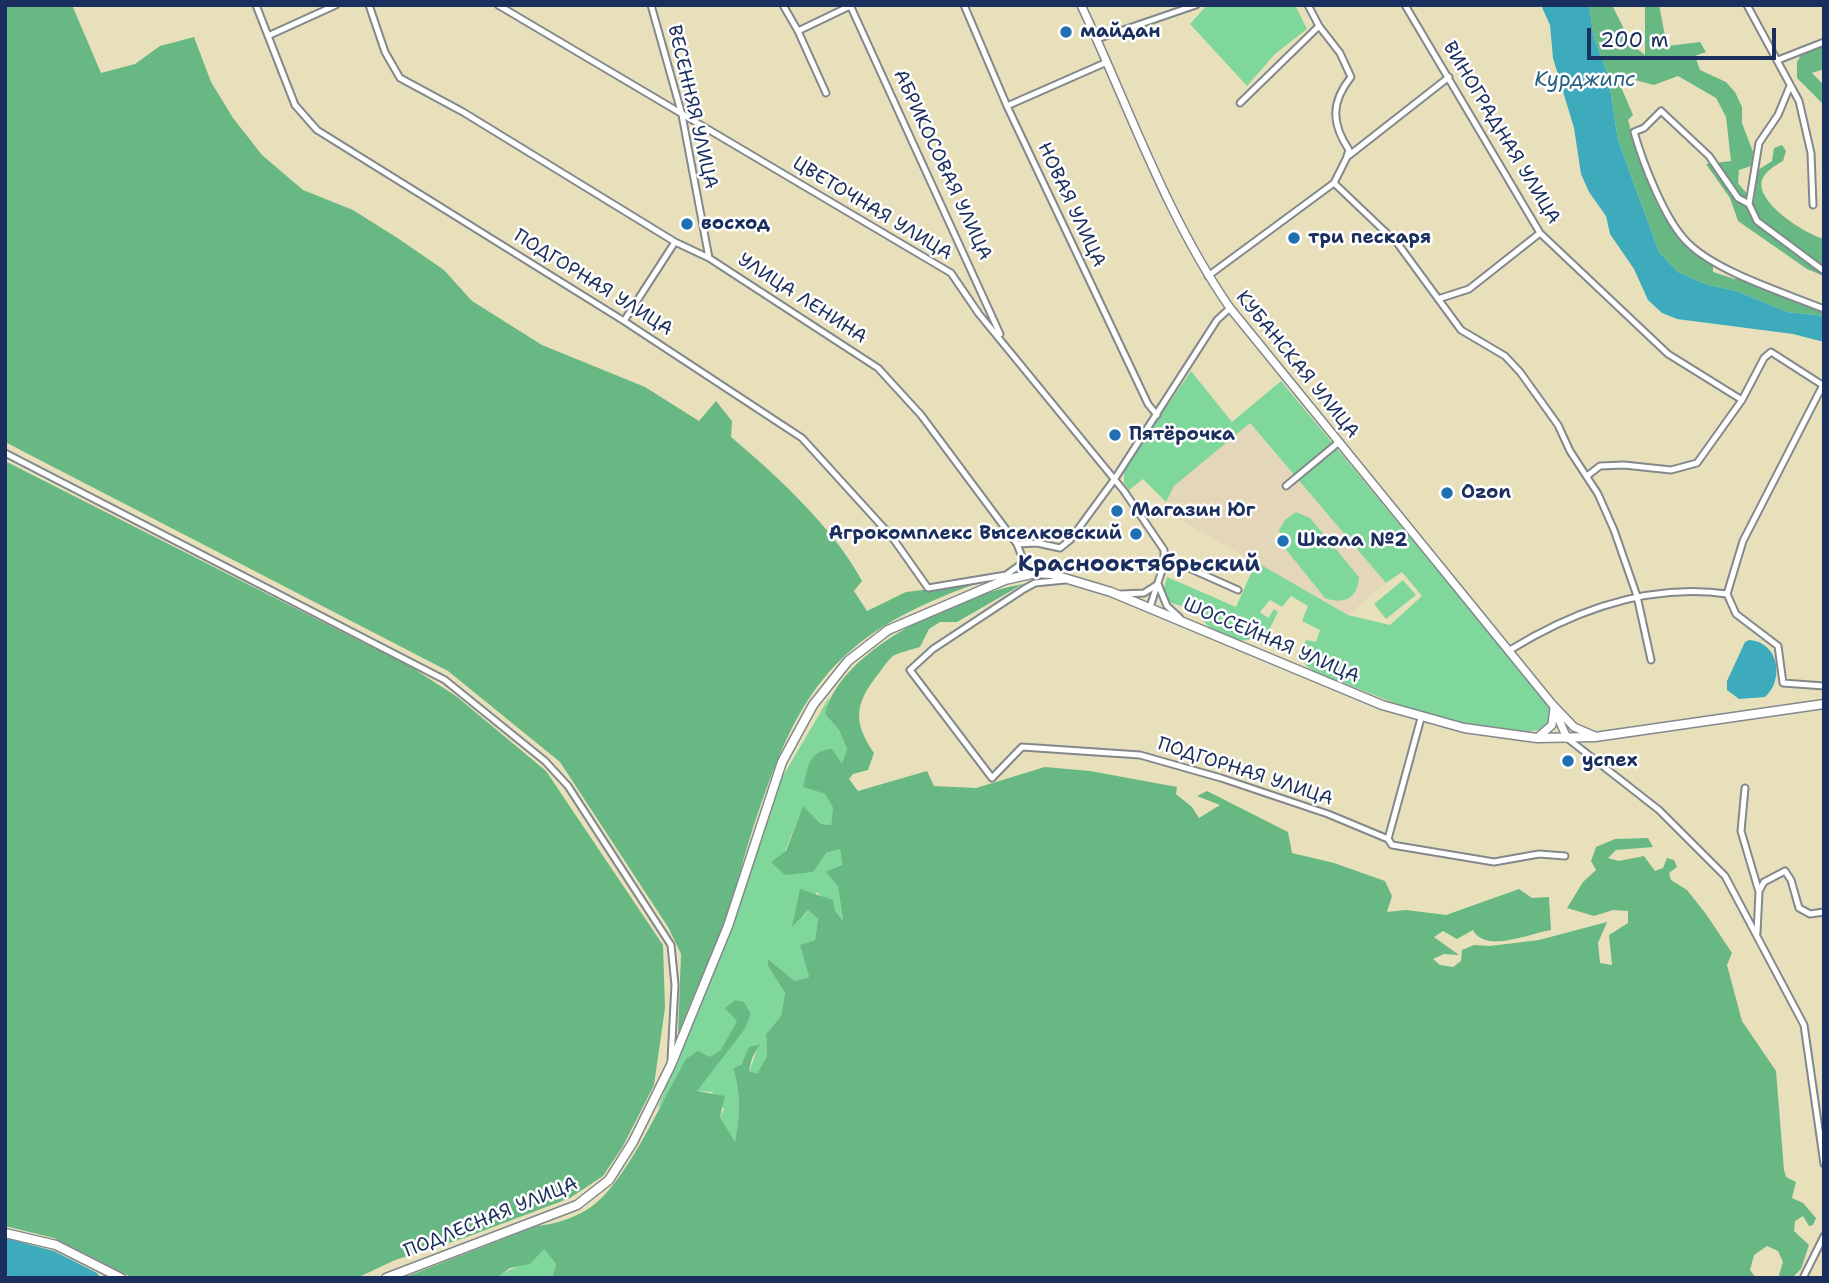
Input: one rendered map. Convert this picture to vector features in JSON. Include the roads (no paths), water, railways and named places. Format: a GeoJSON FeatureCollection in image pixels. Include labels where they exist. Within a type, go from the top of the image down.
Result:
{"type":"FeatureCollection","features":[{"type":"Feature","properties":{"kind":"main road","name":"КУБАНСКАЯ УЛИЦА"},"geometry":{"type":"LineString","coordinates":[[1081,5],[1160,183],[1208,276],[1230,308],[1552,704]]}},
{"type":"Feature","properties":{"kind":"main road","name":"ШОССЕЙНАЯ УЛИЦА"},"geometry":{"type":"LineString","coordinates":[[699,997],[728,926],[782,762],[797,730],[833,678],[848,661],[888,630],[1005,580],[1036,573],[1070,579],[1150,607],[1421,718],[1537,738],[1595,737],[1824,704]]}},
{"type":"Feature","properties":{"kind":"main road"},"geometry":{"type":"LineString","coordinates":[[1552,704],[1574,727],[1595,737]]}},
{"type":"Feature","properties":{"kind":"main road"},"geometry":{"type":"LineString","coordinates":[[1537,738],[1553,723],[1552,704]]}},
{"type":"Feature","properties":{"kind":"main road"},"geometry":{"type":"LineString","coordinates":[[1552,704],[1567,738]]}},
{"type":"Feature","properties":{"kind":"main road","name":"ПОДЛЕСНАЯ УЛИЦА"},"geometry":{"type":"LineString","coordinates":[[386,1278],[577,1205],[594,1194],[622,1162],[671,1065],[699,997]]}},
{"type":"Feature","properties":{"kind":"main road"},"geometry":{"type":"LineString","coordinates":[[5,1233],[56,1245],[121,1278]]}},
{"type":"Feature","properties":{"kind":"street","name":"ПОДГОРНАЯ УЛИЦА"},"geometry":{"type":"LineString","coordinates":[[256,5],[270,35],[295,105],[317,130],[624,321],[802,438],[892,537],[928,588],[1006,575],[1024,562],[1017,544]]}},
{"type":"Feature","properties":{"kind":"street"},"geometry":{"type":"LineString","coordinates":[[270,35],[336,5]]}},
{"type":"Feature","properties":{"kind":"street","name":"УЛИЦА ЛЕНИНА"},"geometry":{"type":"LineString","coordinates":[[369,5],[385,52],[400,78],[463,111],[675,242],[709,258],[878,368],[921,415],[1017,544]]}},
{"type":"Feature","properties":{"kind":"street","name":"ЦВЕТОЧНАЯ УЛИЦА"},"geometry":{"type":"LineString","coordinates":[[498,5],[951,273],[979,314],[1114,480],[1164,550],[1164,557]]}},
{"type":"Feature","properties":{"kind":"street","name":"ВЕСЕННЯЯ УЛИЦА"},"geometry":{"type":"LineString","coordinates":[[651,5],[682,116],[709,258]]}},
{"type":"Feature","properties":{"kind":"street"},"geometry":{"type":"LineString","coordinates":[[783,5],[826,93]]}},
{"type":"Feature","properties":{"kind":"street","name":"НОВАЯ УЛИЦА"},"geometry":{"type":"LineString","coordinates":[[964,5],[1007,106],[1147,404],[1157,415]]}},
{"type":"Feature","properties":{"kind":"street"},"geometry":{"type":"LineString","coordinates":[[1174,12],[1177,5]]}},
{"type":"Feature","properties":{"kind":"street"},"geometry":{"type":"LineString","coordinates":[[1097,39],[1196,5]]}},
{"type":"Feature","properties":{"kind":"street"},"geometry":{"type":"LineString","coordinates":[[1208,276],[1334,183],[1347,157],[1349,150],[1335,124],[1334,110],[1340,90],[1352,76],[1308,5]]}},
{"type":"Feature","properties":{"kind":"street","name":"ВИНОГРАДНАЯ УЛИЦА"},"geometry":{"type":"LineString","coordinates":[[1405,5],[1540,233],[1668,354],[1742,400]]}},
{"type":"Feature","properties":{"kind":"street"},"geometry":{"type":"LineString","coordinates":[[1747,5],[1799,101],[1811,153],[1813,205]]}},
{"type":"Feature","properties":{"kind":"street"},"geometry":{"type":"LineString","coordinates":[[798,31],[850,6]]}},
{"type":"Feature","properties":{"kind":"street","name":"АБРИКОСОВАЯ УЛИЦА"},"geometry":{"type":"LineString","coordinates":[[850,6],[975,275],[1002,340]]}},
{"type":"Feature","properties":{"kind":"street"},"geometry":{"type":"LineString","coordinates":[[1240,103],[1319,26]]}},
{"type":"Feature","properties":{"kind":"street"},"geometry":{"type":"LineString","coordinates":[[1778,60],[1824,42]]}},
{"type":"Feature","properties":{"kind":"street"},"geometry":{"type":"LineString","coordinates":[[1007,106],[1107,62]]}},
{"type":"Feature","properties":{"kind":"street"},"geometry":{"type":"LineString","coordinates":[[1347,157],[1449,77]]}},
{"type":"Feature","properties":{"kind":"street"},"geometry":{"type":"LineString","coordinates":[[1749,204],[1759,143],[1785,101],[1790,86]]}},
{"type":"Feature","properties":{"kind":"street"},"geometry":{"type":"LineString","coordinates":[[1824,271],[1758,220],[1749,204],[1738,198],[1709,156],[1661,111],[1644,128],[1634,132],[1643,165],[1662,199],[1666,213],[1688,243],[1730,270],[1824,309]]}},
{"type":"Feature","properties":{"kind":"street"},"geometry":{"type":"LineString","coordinates":[[1334,183],[1398,244],[1461,330],[1505,356],[1520,372],[1558,425],[1614,530],[1637,596],[1651,660]]}},
{"type":"Feature","properties":{"kind":"street"},"geometry":{"type":"LineString","coordinates":[[1438,299],[1469,289],[1540,233]]}},
{"type":"Feature","properties":{"kind":"street"},"geometry":{"type":"LineString","coordinates":[[624,321],[675,242]]}},
{"type":"Feature","properties":{"kind":"street"},"geometry":{"type":"LineString","coordinates":[[1017,544],[1037,543],[1060,548],[1070,540],[1114,480],[1217,320],[1230,308]]}},
{"type":"Feature","properties":{"kind":"street"},"geometry":{"type":"LineString","coordinates":[[1587,476],[1600,466],[1624,465],[1671,470],[1697,463],[1742,400],[1764,358],[1771,352],[1823,386],[1743,541],[1727,594],[1736,614],[1778,646],[1783,683],[1824,686]]}},
{"type":"Feature","properties":{"kind":"street"},"geometry":{"type":"LineString","coordinates":[[1286,486],[1339,442]]}},
{"type":"Feature","properties":{"kind":"street"},"geometry":{"type":"LineString","coordinates":[[5,453],[445,680],[545,761],[568,786],[671,945],[675,969],[671,1065]]}},
{"type":"Feature","properties":{"kind":"street"},"geometry":{"type":"LineString","coordinates":[[1150,607],[1164,557],[1238,590]]}},
{"type":"Feature","properties":{"kind":"street","name":"ПОДГОРНАЯ УЛИЦА"},"geometry":{"type":"LineString","coordinates":[[1070,579],[1035,583],[1024,589],[933,649],[910,670],[992,778],[1022,747],[1140,755],[1221,778],[1388,839],[1392,845],[1494,862],[1539,854],[1565,856]]}},
{"type":"Feature","properties":{"kind":"street"},"geometry":{"type":"LineString","coordinates":[[1111,592],[1144,593],[1158,584]]}},
{"type":"Feature","properties":{"kind":"street"},"geometry":{"type":"LineString","coordinates":[[1158,584],[1167,606],[1184,621]]}},
{"type":"Feature","properties":{"kind":"street"},"geometry":{"type":"LineString","coordinates":[[1510,650],[1588,611],[1637,596],[1694,590],[1727,594]]}},
{"type":"Feature","properties":{"kind":"street"},"geometry":{"type":"LineString","coordinates":[[1388,839],[1421,718]]}},
{"type":"Feature","properties":{"kind":"street"},"geometry":{"type":"LineString","coordinates":[[1567,738],[1659,810],[1725,876],[1804,1025],[1824,1164]]}},
{"type":"Feature","properties":{"kind":"street"},"geometry":{"type":"LineString","coordinates":[[1745,788],[1742,841],[1759,892],[1757,934]]}},
{"type":"Feature","properties":{"kind":"street"},"geometry":{"type":"LineString","coordinates":[[1759,892],[1764,882],[1785,871],[1791,880],[1799,908],[1810,914],[1824,912]]}},
{"type":"Feature","properties":{"kind":"street"},"geometry":{"type":"LineString","coordinates":[[1804,1276],[1824,1236]]}},
{"type":"Feature","properties":{"kind":"water","name":"Курджипс"},"geometry":{"type":"Polygon","coordinates":[[[1541,5],[1589,5],[1594,38],[1608,75],[1618,140],[1659,252],[1678,272],[1708,285],[1737,291],[1787,312],[1824,316],[1824,342],[1793,334],[1677,319],[1662,313],[1648,300],[1634,269],[1610,234],[1606,216],[1589,192],[1581,174],[1574,128],[1553,58],[1550,25],[1541,5]]]}},
{"type":"Feature","properties":{"kind":"water"},"geometry":{"type":"Polygon","coordinates":[[[1745,642],[1759,642],[1773,655],[1776,663],[1775,682],[1765,697],[1739,699],[1727,690],[1727,681],[1745,642]]]}},
{"type":"Feature","properties":{"kind":"water"},"geometry":{"type":"Polygon","coordinates":[[[5,1238],[54,1251],[97,1273],[101,1278],[18,1278],[5,1275],[5,1238]]]}},
{"type":"Feature","properties":{"kind":"place","name":"майдан"},"geometry":{"type":"Point","coordinates":[1066,32]}},
{"type":"Feature","properties":{"kind":"place","name":"восход"},"geometry":{"type":"Point","coordinates":[687,224]}},
{"type":"Feature","properties":{"kind":"place","name":"три пескаря"},"geometry":{"type":"Point","coordinates":[1294,238]}},
{"type":"Feature","properties":{"kind":"place","name":"Пятёрочка"},"geometry":{"type":"Point","coordinates":[1115,435]}},
{"type":"Feature","properties":{"kind":"place","name":"Ozon"},"geometry":{"type":"Point","coordinates":[1447,493]}},
{"type":"Feature","properties":{"kind":"place","name":"Магазин Юг"},"geometry":{"type":"Point","coordinates":[1117,511]}},
{"type":"Feature","properties":{"kind":"place","name":"Агрокомплекс Выселковский"},"geometry":{"type":"Point","coordinates":[1136,534]}},
{"type":"Feature","properties":{"kind":"place","name":"Школа №2"},"geometry":{"type":"Point","coordinates":[1283,541]}},
{"type":"Feature","properties":{"kind":"place","name":"успех"},"geometry":{"type":"Point","coordinates":[1568,761]}},
{"type":"Feature","properties":{"kind":"district","name":"Краснооктябрьский"},"geometry":{"type":"Point","coordinates":[1139,565]}}]}
